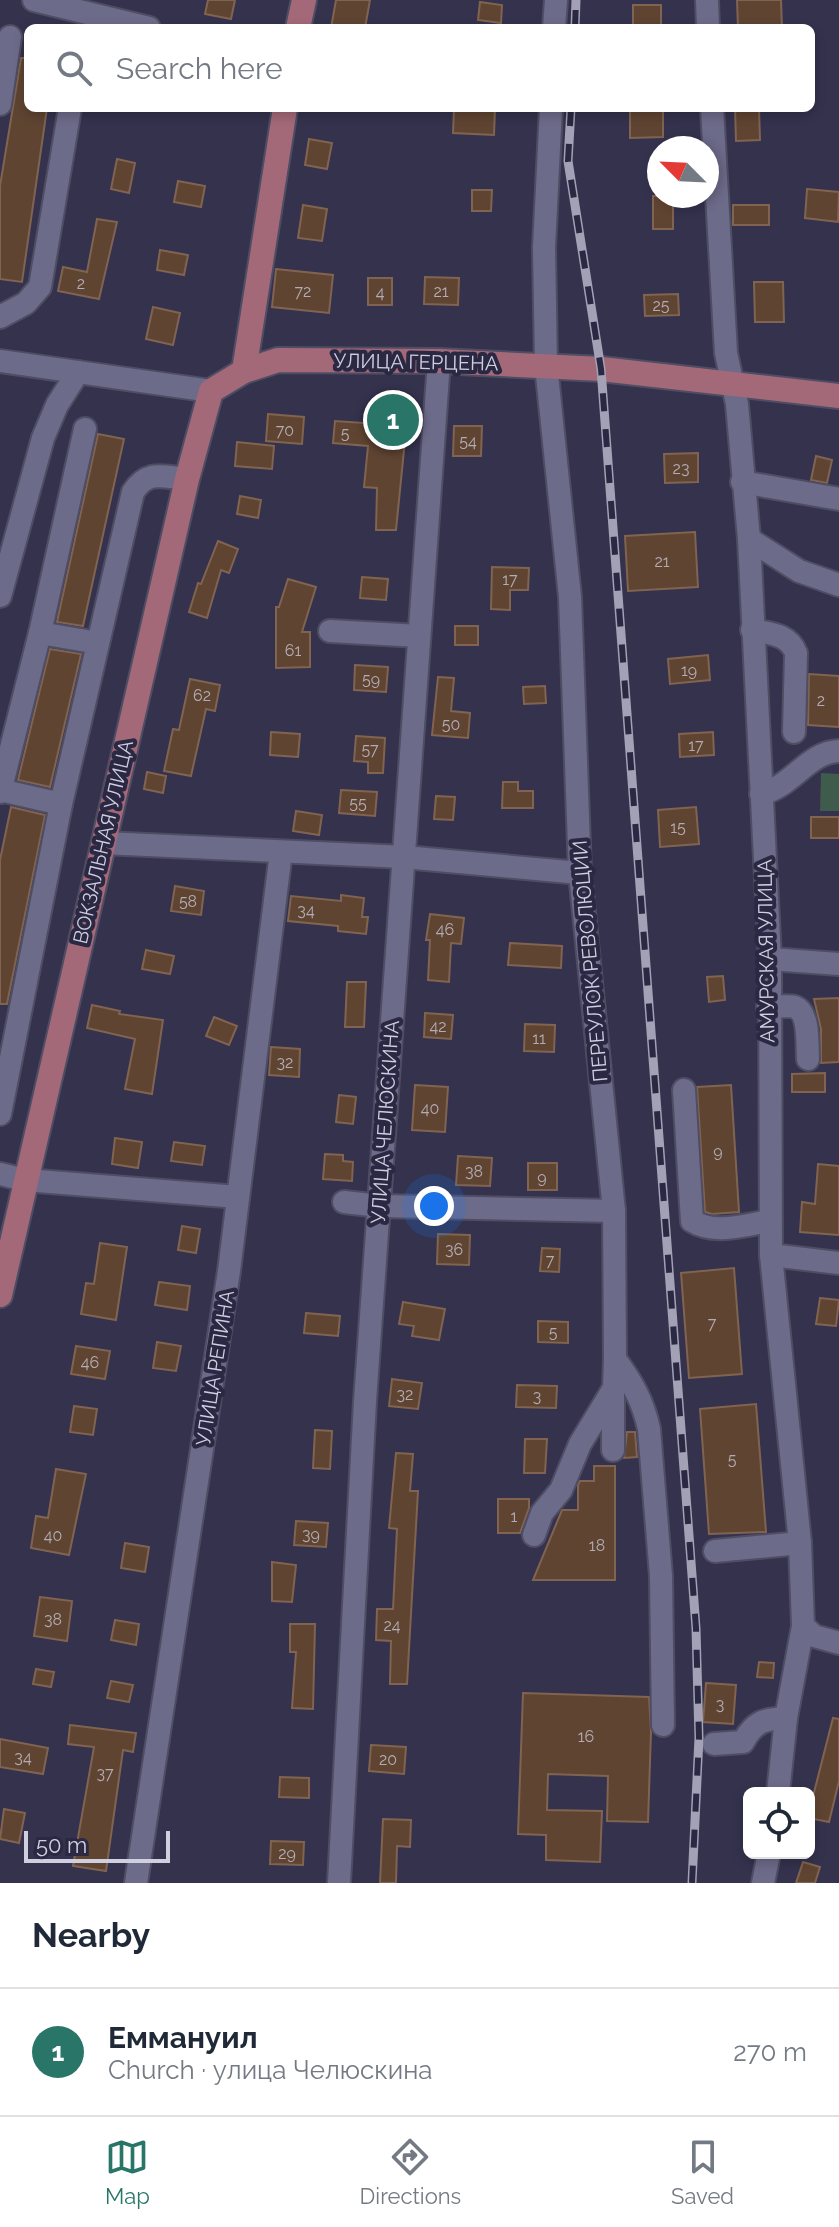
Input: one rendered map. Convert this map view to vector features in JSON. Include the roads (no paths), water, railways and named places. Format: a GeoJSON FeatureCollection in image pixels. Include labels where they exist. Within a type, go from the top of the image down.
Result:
{"type":"FeatureCollection","features":[{"type":"Feature","properties":{"kind":"main road"},"geometry":{"type":"LineString","coordinates":[[299,24],[304,0]]}},
{"type":"Feature","properties":{"kind":"main road"},"geometry":{"type":"LineString","coordinates":[[244,371],[284,112]]}},
{"type":"Feature","properties":{"kind":"main road","name":"УЛИЦА ГЕРЦЕНА"},"geometry":{"type":"LineString","coordinates":[[211,391],[244,371],[278,360],[439,361],[546,365],[839,396]]}},
{"type":"Feature","properties":{"kind":"main road","name":"ВОКЗАЛЬНАЯ УЛИЦА"},"geometry":{"type":"LineString","coordinates":[[0,1295],[187,479],[211,391]]}},
{"type":"Feature","properties":{"kind":"street"},"geometry":{"type":"LineString","coordinates":[[34,0],[135,24]]}},
{"type":"Feature","properties":{"kind":"street"},"geometry":{"type":"LineString","coordinates":[[554,24],[556,0]]}},
{"type":"Feature","properties":{"kind":"street"},"geometry":{"type":"LineString","coordinates":[[707,0],[708,24]]}},
{"type":"Feature","properties":{"kind":"street"},"geometry":{"type":"LineString","coordinates":[[0,104],[10,37]]}},
{"type":"Feature","properties":{"kind":"street"},"geometry":{"type":"LineString","coordinates":[[0,317],[26,303],[40,287],[69,112]]}},
{"type":"Feature","properties":{"kind":"street","name":"ПЕРЕУЛОК РЕВОЛЮЦИИ"},"geometry":{"type":"LineString","coordinates":[[534,1535],[542,1513],[561,1490],[580,1444],[614,1388],[615,1359],[614,1211],[580,873],[570,597],[546,365],[544,247],[551,112]]}},
{"type":"Feature","properties":{"kind":"street","name":"АМУРСКАЯ УЛИЦА"},"geometry":{"type":"LineString","coordinates":[[712,112],[726,353],[733,385],[749,539],[770,959],[771,1255],[800,1543],[803,1626],[786,1718],[779,1787]]}},
{"type":"Feature","properties":{"kind":"street"},"geometry":{"type":"LineString","coordinates":[[0,361],[211,391]]}},
{"type":"Feature","properties":{"kind":"street","name":"УЛИЦА ЧЕЛЮСКИНА"},"geometry":{"type":"LineString","coordinates":[[339,1883],[365,1401],[439,361]]}},
{"type":"Feature","properties":{"kind":"street"},"geometry":{"type":"LineString","coordinates":[[0,596],[7,548],[43,438],[57,405],[78,372]]}},
{"type":"Feature","properties":{"kind":"street"},"geometry":{"type":"LineString","coordinates":[[61,804],[0,791],[40,633],[85,429]]}},
{"type":"Feature","properties":{"kind":"street"},"geometry":{"type":"LineString","coordinates":[[0,1114],[61,804],[133,492],[141,480],[152,476],[187,479]]}},
{"type":"Feature","properties":{"kind":"street"},"geometry":{"type":"LineString","coordinates":[[742,482],[839,499]]}},
{"type":"Feature","properties":{"kind":"street"},"geometry":{"type":"LineString","coordinates":[[749,539],[799,571],[839,585]]}},
{"type":"Feature","properties":{"kind":"street"},"geometry":{"type":"LineString","coordinates":[[752,630],[786,637],[793,643],[796,653],[794,732]]}},
{"type":"Feature","properties":{"kind":"street"},"geometry":{"type":"LineString","coordinates":[[330,631],[419,636]]}},
{"type":"Feature","properties":{"kind":"street"},"geometry":{"type":"LineString","coordinates":[[40,633],[98,643]]}},
{"type":"Feature","properties":{"kind":"street"},"geometry":{"type":"LineString","coordinates":[[761,794],[786,784],[816,757],[839,751]]}},
{"type":"Feature","properties":{"kind":"street"},"geometry":{"type":"LineString","coordinates":[[104,843],[404,857],[580,873]]}},
{"type":"Feature","properties":{"kind":"street","name":"УЛИЦА РЕПИНА"},"geometry":{"type":"LineString","coordinates":[[136,1883],[211,1394],[281,852]]}},
{"type":"Feature","properties":{"kind":"street"},"geometry":{"type":"LineString","coordinates":[[770,959],[839,964]]}},
{"type":"Feature","properties":{"kind":"street"},"geometry":{"type":"LineString","coordinates":[[768,1007],[795,1007],[800,1011],[805,1021],[808,1059]]}},
{"type":"Feature","properties":{"kind":"street"},"geometry":{"type":"LineString","coordinates":[[684,1090],[692,1221],[700,1226],[728,1228],[769,1221]]}},
{"type":"Feature","properties":{"kind":"street"},"geometry":{"type":"LineString","coordinates":[[0,1174],[25,1180],[238,1197]]}},
{"type":"Feature","properties":{"kind":"street"},"geometry":{"type":"LineString","coordinates":[[344,1202],[380,1206],[614,1211]]}},
{"type":"Feature","properties":{"kind":"street"},"geometry":{"type":"LineString","coordinates":[[771,1255],[839,1263]]}},
{"type":"Feature","properties":{"kind":"street"},"geometry":{"type":"LineString","coordinates":[[615,1359],[633,1383],[644,1407],[649,1429],[661,1576],[663,1725]]}},
{"type":"Feature","properties":{"kind":"street"},"geometry":{"type":"LineString","coordinates":[[613,1450],[614,1388]]}},
{"type":"Feature","properties":{"kind":"street"},"geometry":{"type":"LineString","coordinates":[[715,1551],[800,1543]]}},
{"type":"Feature","properties":{"kind":"street"},"geometry":{"type":"LineString","coordinates":[[803,1626],[814,1636],[839,1643]]}},
{"type":"Feature","properties":{"kind":"street"},"geometry":{"type":"LineString","coordinates":[[714,1744],[743,1742],[752,1727],[769,1719],[786,1718]]}},
{"type":"Feature","properties":{"kind":"street"},"geometry":{"type":"LineString","coordinates":[[763,1883],[768,1859]]}},
{"type":"Feature","properties":{"kind":"railway"},"geometry":{"type":"LineString","coordinates":[[575,24],[576,0]]}},
{"type":"Feature","properties":{"kind":"railway"},"geometry":{"type":"LineString","coordinates":[[571,112],[568,161],[601,369],[696,1628],[699,1738],[692,1883]]}},
{"type":"Feature","properties":{"kind":"place","name":"Еммануил"},"geometry":{"type":"Point","coordinates":[393,420]}}]}
